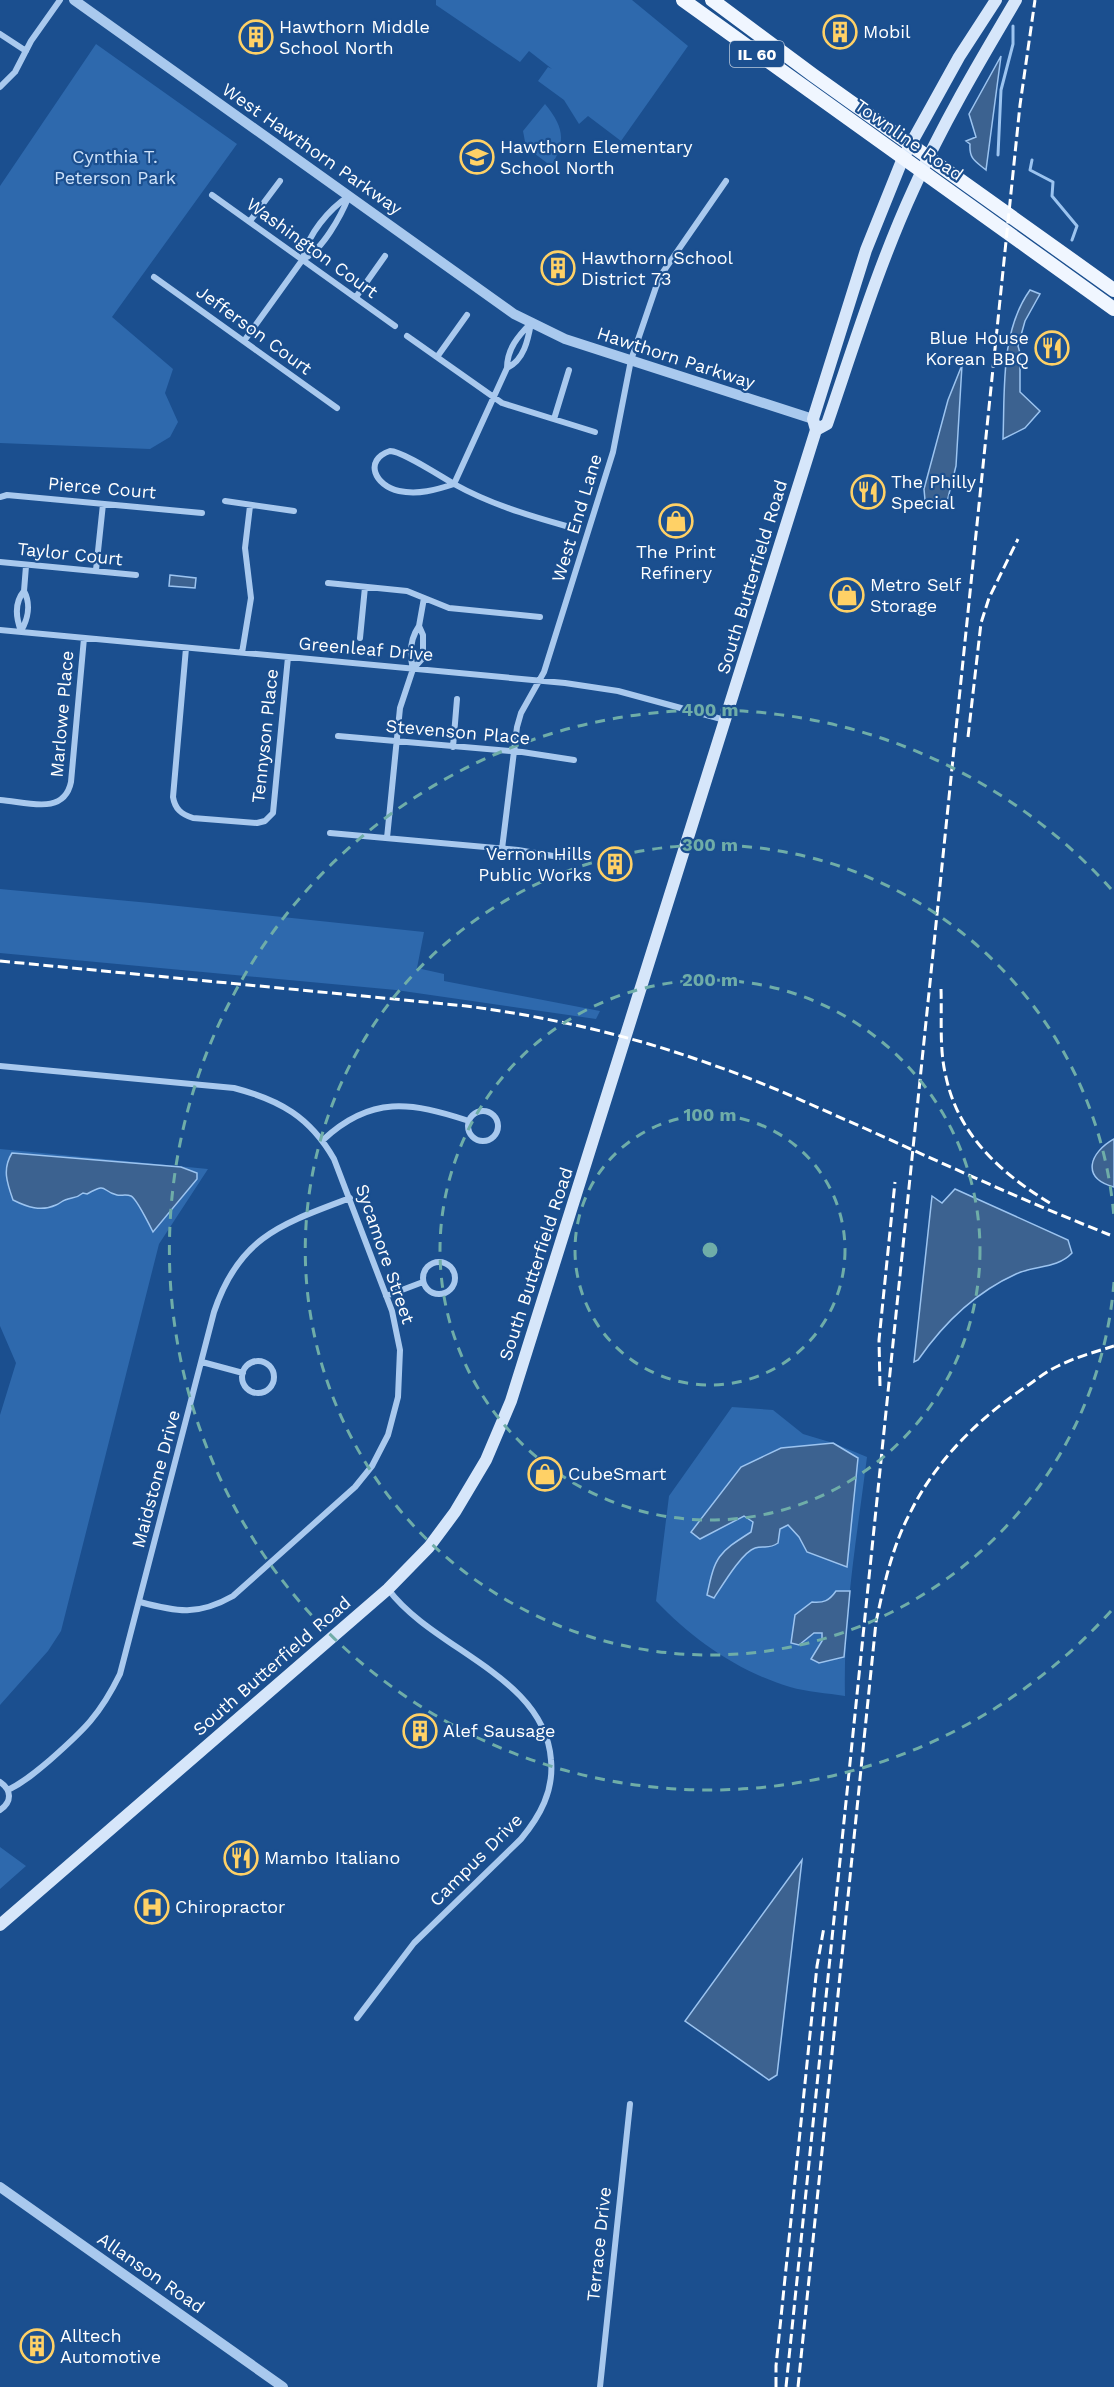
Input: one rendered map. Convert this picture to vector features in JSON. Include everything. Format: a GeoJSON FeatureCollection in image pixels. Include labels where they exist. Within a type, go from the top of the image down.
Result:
{"type":"FeatureCollection","features":[{"type":"Feature","properties":{"kind":"main road","name":"Townline Road"},"geometry":{"type":"LineString","coordinates":[[682,0],[1114,309]]}},
{"type":"Feature","properties":{"kind":"main road","name":"Townline Road"},"geometry":{"type":"LineString","coordinates":[[712,0],[1114,290]]}},
{"type":"Feature","properties":{"kind":"main road","name":"South Butterfield Road"},"geometry":{"type":"LineString","coordinates":[[0,1924],[388,1589],[429,1547],[480,1473],[502,1425],[592,1146],[725,720],[866,250],[903,158],[959,57],[996,0]]}},
{"type":"Feature","properties":{"kind":"main road","name":"South Butterfield Road"},"geometry":{"type":"LineString","coordinates":[[815,425],[827,424],[872,295],[922,172],[982,56],[1016,0]]}},
{"type":"Feature","properties":{"kind":"street"},"geometry":{"type":"LineString","coordinates":[[0,87],[15,72],[26,51],[60,0]]}},
{"type":"Feature","properties":{"kind":"street","name":"West Hawthorn Parkway"},"geometry":{"type":"LineString","coordinates":[[74,0],[514,314],[531,323]]}},
{"type":"Feature","properties":{"kind":"street"},"geometry":{"type":"LineString","coordinates":[[0,34],[26,51]]}},
{"type":"Feature","properties":{"kind":"street"},"geometry":{"type":"LineString","coordinates":[[250,221],[280,181]]}},
{"type":"Feature","properties":{"kind":"street","name":"West End Lane"},"geometry":{"type":"LineString","coordinates":[[502,849],[521,713],[544,672],[614,452],[631,360],[663,272],[726,181]]}},
{"type":"Feature","properties":{"kind":"street","name":"Washington Court"},"geometry":{"type":"LineString","coordinates":[[212,195],[395,326]]}},
{"type":"Feature","properties":{"kind":"street"},"geometry":{"type":"LineString","coordinates":[[303,259],[313,255],[343,213],[349,196]]}},
{"type":"Feature","properties":{"kind":"street"},"geometry":{"type":"LineString","coordinates":[[244,341],[303,259],[305,248],[334,206],[349,196]]}},
{"type":"Feature","properties":{"kind":"street"},"geometry":{"type":"LineString","coordinates":[[356,297],[385,256]]}},
{"type":"Feature","properties":{"kind":"street","name":"Jefferson Court"},"geometry":{"type":"LineString","coordinates":[[154,277],[337,408]]}},
{"type":"Feature","properties":{"kind":"street"},"geometry":{"type":"LineString","coordinates":[[437,357],[467,315]]}},
{"type":"Feature","properties":{"kind":"street"},"geometry":{"type":"LineString","coordinates":[[507,368],[516,364],[528,341],[531,323]]}},
{"type":"Feature","properties":{"kind":"street"},"geometry":{"type":"LineString","coordinates":[[531,323],[519,335],[507,356],[507,368],[454,484],[431,491],[400,492],[379,482],[375,469],[384,453],[395,451],[454,484],[487,501],[566,526]]}},
{"type":"Feature","properties":{"kind":"street","name":"Hawthorn Parkway"},"geometry":{"type":"LineString","coordinates":[[531,323],[565,339],[815,425]]}},
{"type":"Feature","properties":{"kind":"street"},"geometry":{"type":"LineString","coordinates":[[407,336],[502,403],[595,432]]}},
{"type":"Feature","properties":{"kind":"street"},"geometry":{"type":"LineString","coordinates":[[554,419],[569,370]]}},
{"type":"Feature","properties":{"kind":"street","name":"Pierce Court"},"geometry":{"type":"LineString","coordinates":[[0,497],[7,495],[202,513]]}},
{"type":"Feature","properties":{"kind":"street"},"geometry":{"type":"LineString","coordinates":[[225,501],[294,511]]}},
{"type":"Feature","properties":{"kind":"street"},"geometry":{"type":"LineString","coordinates":[[96,570],[103,504]]}},
{"type":"Feature","properties":{"kind":"street"},"geometry":{"type":"LineString","coordinates":[[242,653],[251,598],[245,548],[250,506]]}},
{"type":"Feature","properties":{"kind":"street","name":"Taylor Court"},"geometry":{"type":"LineString","coordinates":[[0,562],[136,575]]}},
{"type":"Feature","properties":{"kind":"street"},"geometry":{"type":"LineString","coordinates":[[21,631],[26,623],[28,599],[24,591],[26,566]]}},
{"type":"Feature","properties":{"kind":"street"},"geometry":{"type":"LineString","coordinates":[[328,583],[407,591],[449,608],[540,617]]}},
{"type":"Feature","properties":{"kind":"street"},"geometry":{"type":"LineString","coordinates":[[360,638],[365,587]]}},
{"type":"Feature","properties":{"kind":"street"},"geometry":{"type":"LineString","coordinates":[[413,669],[410,656],[413,634],[419,626],[424,598]]}},
{"type":"Feature","properties":{"kind":"street"},"geometry":{"type":"LineString","coordinates":[[387,838],[400,708],[413,669],[423,658],[423,635],[419,626]]}},
{"type":"Feature","properties":{"kind":"street","name":"Greenleaf Drive"},"geometry":{"type":"LineString","coordinates":[[0,630],[540,680],[618,691],[725,720]]}},
{"type":"Feature","properties":{"kind":"street","name":"Marlowe Place"},"geometry":{"type":"LineString","coordinates":[[0,800],[55,804],[62,801],[69,792],[84,638]]}},
{"type":"Feature","properties":{"kind":"street","name":"Tennyson Place"},"geometry":{"type":"LineString","coordinates":[[186,648],[174,801],[183,815],[193,818],[257,823],[270,818],[275,808],[288,657]]}},
{"type":"Feature","properties":{"kind":"street"},"geometry":{"type":"LineString","coordinates":[[453,747],[458,699]]}},
{"type":"Feature","properties":{"kind":"street","name":"Stevenson Place"},"geometry":{"type":"LineString","coordinates":[[338,736],[514,752],[574,760]]}},
{"type":"Feature","properties":{"kind":"street"},"geometry":{"type":"LineString","coordinates":[[330,833],[502,849],[559,857]]}},
{"type":"Feature","properties":{"kind":"street","name":"Sycamore Street"},"geometry":{"type":"LineString","coordinates":[[0,1066],[234,1088],[276,1102],[308,1124],[323,1140],[334,1159],[386,1296],[400,1350],[398,1397],[388,1435],[372,1466],[355,1487],[233,1596],[218,1605],[186,1611],[140,1602]]}},
{"type":"Feature","properties":{"kind":"street"},"geometry":{"type":"LineString","coordinates":[[323,1140],[358,1114],[382,1107],[422,1107],[469,1121]]}},
{"type":"Feature","properties":{"kind":"street"},"geometry":{"type":"LineString","coordinates":[[487,1111],[492,1113],[498,1121],[498,1131],[491,1139],[476,1140],[470,1132],[469,1121],[477,1112],[487,1111]]}},
{"type":"Feature","properties":{"kind":"street","name":"Maidstone Drive"},"geometry":{"type":"LineString","coordinates":[[8,1790],[23,1783],[90,1723],[106,1702],[120,1674],[220,1294],[242,1258],[275,1229],[293,1219],[350,1198]]}},
{"type":"Feature","properties":{"kind":"street"},"geometry":{"type":"LineString","coordinates":[[432,1263],[448,1265],[454,1274],[453,1285],[446,1293],[431,1292],[423,1282],[425,1270],[432,1263]]}},
{"type":"Feature","properties":{"kind":"street"},"geometry":{"type":"LineString","coordinates":[[386,1296],[423,1282]]}},
{"type":"Feature","properties":{"kind":"street"},"geometry":{"type":"LineString","coordinates":[[202,1362],[243,1373]]}},
{"type":"Feature","properties":{"kind":"street"},"geometry":{"type":"LineString","coordinates":[[252,1362],[263,1362],[268,1364],[273,1373],[273,1383],[262,1393],[252,1392],[244,1385],[243,1373],[252,1362]]}},
{"type":"Feature","properties":{"kind":"street","name":"Campus Drive"},"geometry":{"type":"LineString","coordinates":[[357,2018],[414,1943],[521,1839],[535,1822],[548,1795],[552,1769],[551,1754],[542,1725],[527,1702],[406,1611],[388,1589]]}},
{"type":"Feature","properties":{"kind":"street"},"geometry":{"type":"LineString","coordinates":[[0,1782],[8,1790],[9,1800],[0,1810]]}},
{"type":"Feature","properties":{"kind":"street","name":"Terrace Drive"},"geometry":{"type":"LineString","coordinates":[[600,2387],[630,2104]]}},
{"type":"Feature","properties":{"kind":"street","name":"Allanson Road"},"geometry":{"type":"LineString","coordinates":[[0,2187],[283,2387]]}},
{"type":"Feature","properties":{"kind":"green space"},"geometry":{"type":"Polygon","coordinates":[[[436,0],[632,0],[688,46],[621,141],[588,116],[579,124],[564,100],[538,81],[548,67],[552,69],[529,51],[520,62],[436,5],[436,0]]]}},
{"type":"Feature","properties":{"kind":"green space","name":"Cynthia T. Peterson Park"},"geometry":{"type":"Polygon","coordinates":[[[96,44],[237,144],[112,317],[173,369],[165,393],[178,422],[170,437],[150,449],[0,443],[0,186],[96,44]]]}},
{"type":"Feature","properties":{"kind":"green space"},"geometry":{"type":"Polygon","coordinates":[[[545,104],[556,119],[561,133],[559,148],[551,166],[526,147],[523,131],[545,104]]]}},
{"type":"Feature","properties":{"kind":"green space"},"geometry":{"type":"Polygon","coordinates":[[[0,889],[424,932],[417,968],[444,974],[444,981],[600,1011],[596,1019],[396,990],[0,953],[0,889]]]}},
{"type":"Feature","properties":{"kind":"green space"},"geometry":{"type":"Polygon","coordinates":[[[0,1149],[208,1169],[159,1244],[61,1631],[48,1651],[0,1705],[0,1415],[16,1363],[0,1326],[0,1149]]]}},
{"type":"Feature","properties":{"kind":"green space"},"geometry":{"type":"Polygon","coordinates":[[[732,1407],[773,1410],[803,1434],[867,1457],[848,1606],[845,1696],[797,1689],[753,1673],[717,1653],[656,1601],[669,1496],[732,1407]]]}},
{"type":"Feature","properties":{"kind":"green space"},"geometry":{"type":"Polygon","coordinates":[[[0,1847],[26,1866],[0,1889],[0,1847]]]}},
{"type":"Feature","properties":{"kind":"shaded area"},"geometry":{"type":"Polygon","coordinates":[[[1001,56],[986,170],[974,159],[970,144],[966,141],[976,137],[969,114],[1001,56]]]}},
{"type":"Feature","properties":{"kind":"shaded area"},"geometry":{"type":"Polygon","coordinates":[[[1030,290],[1040,294],[1025,321],[1018,346],[1020,392],[1040,411],[1025,428],[1003,439],[1006,362],[1009,343],[1020,306],[1030,290]]]}},
{"type":"Feature","properties":{"kind":"shaded area"},"geometry":{"type":"Polygon","coordinates":[[[962,365],[956,466],[946,506],[930,507],[925,500],[924,489],[948,400],[962,365]]]}},
{"type":"Feature","properties":{"kind":"shaded area"},"geometry":{"type":"Polygon","coordinates":[[[170,575],[196,578],[195,588],[169,586],[170,575]]]}},
{"type":"Feature","properties":{"kind":"shaded area"},"geometry":{"type":"Polygon","coordinates":[[[1114,1139],[1114,1187],[1097,1178],[1092,1165],[1099,1151],[1114,1139]]]}},
{"type":"Feature","properties":{"kind":"shaded area"},"geometry":{"type":"Polygon","coordinates":[[[12,1153],[181,1167],[197,1173],[197,1179],[153,1232],[133,1198],[129,1195],[117,1195],[104,1188],[87,1194],[83,1193],[45,1208],[29,1207],[13,1200],[6,1170],[12,1153]]]}},
{"type":"Feature","properties":{"kind":"shaded area"},"geometry":{"type":"Polygon","coordinates":[[[955,1189],[1068,1240],[1072,1253],[1060,1262],[1023,1271],[987,1290],[961,1310],[914,1362],[932,1196],[942,1203],[955,1189]]]}},
{"type":"Feature","properties":{"kind":"shaded area"},"geometry":{"type":"Polygon","coordinates":[[[833,1443],[858,1458],[847,1567],[807,1552],[799,1537],[788,1525],[780,1529],[778,1543],[750,1551],[733,1570],[714,1598],[707,1595],[716,1563],[731,1545],[751,1532],[753,1522],[744,1516],[700,1539],[691,1532],[741,1467],[781,1448],[833,1443]]]}},
{"type":"Feature","properties":{"kind":"shaded area"},"geometry":{"type":"Polygon","coordinates":[[[836,1591],[850,1591],[844,1657],[819,1663],[811,1659],[822,1641],[822,1633],[814,1633],[799,1645],[791,1643],[795,1615],[812,1602],[823,1602],[836,1591]]]}},
{"type":"Feature","properties":{"kind":"shaded area"},"geometry":{"type":"Polygon","coordinates":[[[802,1860],[777,2075],[769,2080],[685,2021],[802,1860]]]}},
{"type":"Feature","properties":{"kind":"waterway"},"geometry":{"type":"LineString","coordinates":[[998,155],[1001,90],[1013,44],[1013,26]]}},
{"type":"Feature","properties":{"kind":"waterway"},"geometry":{"type":"LineString","coordinates":[[1032,160],[1030,170],[1053,182],[1052,196],[1077,226],[1072,240]]}},
{"type":"Feature","properties":{"kind":"railway"},"geometry":{"type":"LineString","coordinates":[[786,2387],[1020,105],[1035,0]]}},
{"type":"Feature","properties":{"kind":"railway"},"geometry":{"type":"LineString","coordinates":[[968,737],[981,623],[989,598],[1018,539]]}},
{"type":"Feature","properties":{"kind":"railway"},"geometry":{"type":"LineString","coordinates":[[0,961],[466,1006],[591,1029],[652,1045],[752,1079],[1110,1235]]}},
{"type":"Feature","properties":{"kind":"railway"},"geometry":{"type":"LineString","coordinates":[[941,989],[944,1066],[952,1098],[961,1118],[972,1136],[1001,1167],[1017,1181],[1053,1205]]}},
{"type":"Feature","properties":{"kind":"railway"},"geometry":{"type":"LineString","coordinates":[[880,1386],[879,1340],[895,1182]]}},
{"type":"Feature","properties":{"kind":"railway"},"geometry":{"type":"LineString","coordinates":[[798,2387],[876,1622],[889,1566],[904,1526],[932,1475],[976,1426],[1009,1398],[1050,1370],[1114,1346]]}},
{"type":"Feature","properties":{"kind":"railway"},"geometry":{"type":"LineString","coordinates":[[776,2387],[776,2366],[817,1966],[824,1927]]}},
{"type":"Feature","properties":{"kind":"place","name":"Mobil"},"geometry":{"type":"Point","coordinates":[840,32]}},
{"type":"Feature","properties":{"kind":"place","name":"Hawthorn Middle School North"},"geometry":{"type":"Point","coordinates":[256,37]}},
{"type":"Feature","properties":{"kind":"place","name":"Hawthorn Elementary School North"},"geometry":{"type":"Point","coordinates":[477,157]}},
{"type":"Feature","properties":{"kind":"place","name":"Hawthorn School District 73"},"geometry":{"type":"Point","coordinates":[558,268]}},
{"type":"Feature","properties":{"kind":"place","name":"Blue House Korean BBQ"},"geometry":{"type":"Point","coordinates":[1052,348]}},
{"type":"Feature","properties":{"kind":"place","name":"The Philly Special"},"geometry":{"type":"Point","coordinates":[868,492]}},
{"type":"Feature","properties":{"kind":"place","name":"The Print Refinery"},"geometry":{"type":"Point","coordinates":[676,521]}},
{"type":"Feature","properties":{"kind":"place","name":"Metro Self Storage"},"geometry":{"type":"Point","coordinates":[847,595]}},
{"type":"Feature","properties":{"kind":"place","name":"Vernon Hills Public Works"},"geometry":{"type":"Point","coordinates":[615,864]}},
{"type":"Feature","properties":{"kind":"place","name":"CubeSmart"},"geometry":{"type":"Point","coordinates":[545,1474]}},
{"type":"Feature","properties":{"kind":"place","name":"Alef Sausage"},"geometry":{"type":"Point","coordinates":[420,1731]}},
{"type":"Feature","properties":{"kind":"place","name":"Mambo Italiano"},"geometry":{"type":"Point","coordinates":[241,1858]}},
{"type":"Feature","properties":{"kind":"place","name":"Chiropractor"},"geometry":{"type":"Point","coordinates":[152,1907]}},
{"type":"Feature","properties":{"kind":"place","name":"Alltech Automotive"},"geometry":{"type":"Point","coordinates":[37,2346]}}]}
